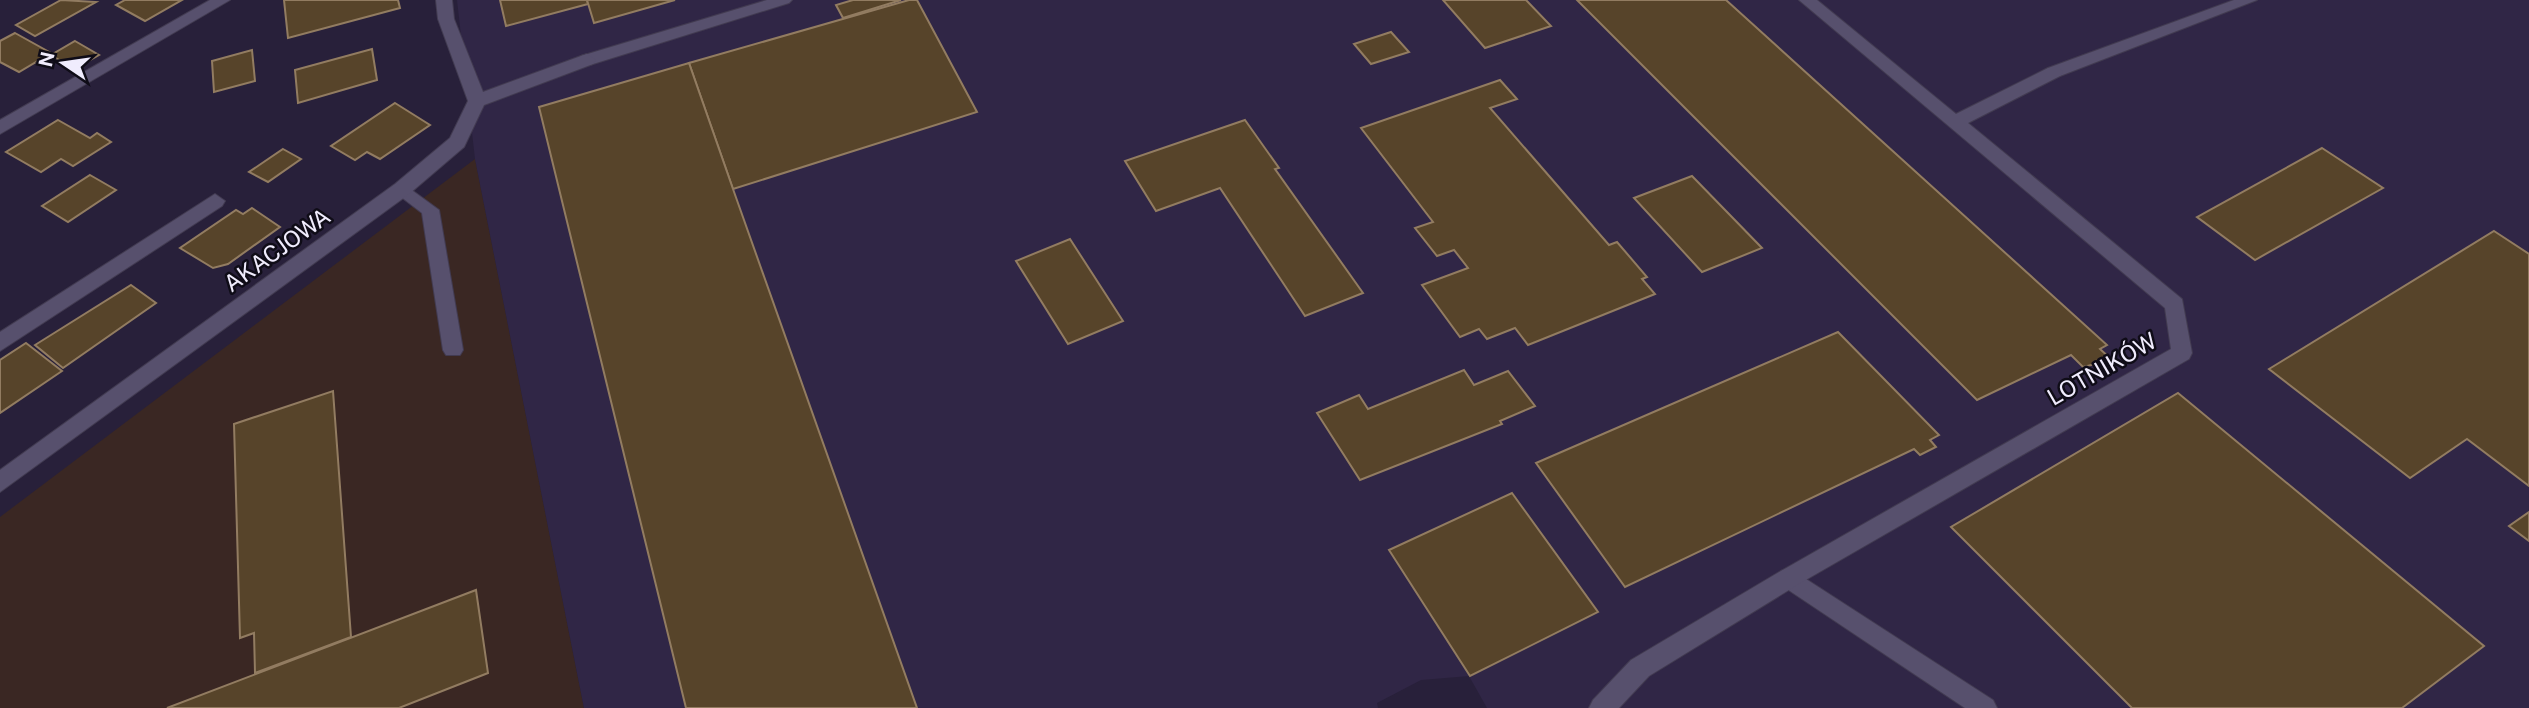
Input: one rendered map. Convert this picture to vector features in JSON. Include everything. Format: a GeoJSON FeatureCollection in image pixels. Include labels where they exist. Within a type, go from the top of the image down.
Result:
{"type":"FeatureCollection","features":[{"type":"Feature","properties":{"kind":"street"},"geometry":{"type":"LineString","coordinates":[[0,128],[222,0]]}},
{"type":"Feature","properties":{"kind":"street"},"geometry":{"type":"LineString","coordinates":[[444,0],[446,19],[477,101],[587,60]]}},
{"type":"Feature","properties":{"kind":"street","name":"LOTNIKÓW"},"geometry":{"type":"LineString","coordinates":[[1602,708],[1640,668],[1789,578],[2182,353],[2175,305],[1807,0]]}},
{"type":"Feature","properties":{"kind":"street"},"geometry":{"type":"LineString","coordinates":[[1955,122],[2054,72]]}},
{"type":"Feature","properties":{"kind":"street","name":"AKACJOWA"},"geometry":{"type":"LineString","coordinates":[[0,482],[402,189],[457,142],[477,101]]}},
{"type":"Feature","properties":{"kind":"street"},"geometry":{"type":"LineString","coordinates":[[0,344],[215,201]]}},
{"type":"Feature","properties":{"kind":"lane"},"geometry":{"type":"LineString","coordinates":[[587,60],[784,0]]}},
{"type":"Feature","properties":{"kind":"lane"},"geometry":{"type":"LineString","coordinates":[[2054,72],[2249,0]]}},
{"type":"Feature","properties":{"kind":"lane"},"geometry":{"type":"LineString","coordinates":[[402,189],[430,210],[453,350]]}},
{"type":"Feature","properties":{"kind":"lane"},"geometry":{"type":"LineString","coordinates":[[1789,578],[1985,708]]}},
{"type":"Feature","properties":{"kind":"shaded area"},"geometry":{"type":"Polygon","coordinates":[[[457,0],[2529,0],[2529,708],[1487,708],[1469,676],[1421,680],[1377,703],[1378,708],[584,708],[475,159],[457,0]]]}},
{"type":"Feature","properties":{"kind":"shaded area"},"geometry":{"type":"Polygon","coordinates":[[[475,159],[584,708],[0,708],[0,517],[475,159]]]}},
{"type":"Feature","properties":{"kind":"building"},"geometry":{"type":"Polygon","coordinates":[[[61,0],[96,2],[35,36],[16,25],[61,0]]]}},
{"type":"Feature","properties":{"kind":"building"},"geometry":{"type":"Polygon","coordinates":[[[125,0],[182,0],[145,21],[116,5],[125,0]]]}},
{"type":"Feature","properties":{"kind":"building"},"geometry":{"type":"Polygon","coordinates":[[[284,0],[398,0],[400,8],[288,38],[284,0]]]}},
{"type":"Feature","properties":{"kind":"building"},"geometry":{"type":"Polygon","coordinates":[[[500,0],[587,0],[588,4],[506,26],[500,0]]]}},
{"type":"Feature","properties":{"kind":"building"},"geometry":{"type":"Polygon","coordinates":[[[587,0],[675,0],[594,23],[587,0]]]}},
{"type":"Feature","properties":{"kind":"building"},"geometry":{"type":"Polygon","coordinates":[[[853,0],[901,0],[843,18],[836,5],[853,0]]]}},
{"type":"Feature","properties":{"kind":"building"},"geometry":{"type":"Polygon","coordinates":[[[909,0],[917,0],[977,112],[733,189],[689,63],[909,0]]]}},
{"type":"Feature","properties":{"kind":"building"},"geometry":{"type":"Polygon","coordinates":[[[1443,0],[1526,0],[1551,26],[1485,48],[1443,0]]]}},
{"type":"Feature","properties":{"kind":"building"},"geometry":{"type":"Polygon","coordinates":[[[1577,0],[1726,0],[2107,345],[2100,349],[2112,360],[2083,367],[2071,355],[1977,400],[1577,0]]]}},
{"type":"Feature","properties":{"kind":"building"},"geometry":{"type":"Polygon","coordinates":[[[1391,32],[1409,52],[1371,64],[1354,44],[1391,32]]]}},
{"type":"Feature","properties":{"kind":"building"},"geometry":{"type":"Polygon","coordinates":[[[15,33],[51,53],[19,72],[0,62],[0,41],[15,33]]]}},
{"type":"Feature","properties":{"kind":"building"},"geometry":{"type":"Polygon","coordinates":[[[75,41],[99,55],[74,69],[51,55],[75,41]]]}},
{"type":"Feature","properties":{"kind":"building"},"geometry":{"type":"Polygon","coordinates":[[[372,49],[377,80],[298,103],[295,70],[372,49]]]}},
{"type":"Feature","properties":{"kind":"building"},"geometry":{"type":"Polygon","coordinates":[[[252,50],[255,81],[214,92],[212,61],[252,50]]]}},
{"type":"Feature","properties":{"kind":"building"},"geometry":{"type":"Polygon","coordinates":[[[689,63],[917,708],[686,708],[539,107],[689,63]]]}},
{"type":"Feature","properties":{"kind":"building"},"geometry":{"type":"Polygon","coordinates":[[[1500,80],[1517,99],[1490,108],[1609,245],[1617,242],[1647,277],[1642,279],[1655,294],[1528,345],[1515,328],[1487,339],[1479,329],[1460,337],[1422,285],[1468,268],[1454,250],[1437,256],[1415,228],[1433,222],[1361,128],[1500,80]]]}},
{"type":"Feature","properties":{"kind":"building"},"geometry":{"type":"Polygon","coordinates":[[[395,103],[430,125],[380,159],[367,152],[355,160],[331,146],[395,103]]]}},
{"type":"Feature","properties":{"kind":"building"},"geometry":{"type":"Polygon","coordinates":[[[58,120],[90,138],[97,133],[111,142],[73,166],[61,159],[41,172],[6,152],[58,120]]]}},
{"type":"Feature","properties":{"kind":"building"},"geometry":{"type":"Polygon","coordinates":[[[1245,120],[1279,168],[1275,169],[1363,293],[1305,316],[1220,188],[1156,211],[1125,161],[1245,120]]]}},
{"type":"Feature","properties":{"kind":"building"},"geometry":{"type":"Polygon","coordinates":[[[2322,148],[2383,188],[2255,260],[2197,217],[2322,148]]]}},
{"type":"Feature","properties":{"kind":"building"},"geometry":{"type":"Polygon","coordinates":[[[283,149],[301,159],[268,182],[249,172],[283,149]]]}},
{"type":"Feature","properties":{"kind":"building"},"geometry":{"type":"Polygon","coordinates":[[[90,175],[116,190],[68,222],[42,206],[90,175]]]}},
{"type":"Feature","properties":{"kind":"building"},"geometry":{"type":"Polygon","coordinates":[[[1692,176],[1762,248],[1702,272],[1634,198],[1692,176]]]}},
{"type":"Feature","properties":{"kind":"building"},"geometry":{"type":"Polygon","coordinates":[[[252,208],[280,227],[228,264],[213,268],[180,248],[236,210],[243,214],[252,208]]]}},
{"type":"Feature","properties":{"kind":"building"},"geometry":{"type":"Polygon","coordinates":[[[2494,231],[2529,254],[2529,486],[2467,439],[2410,478],[2269,369],[2494,231]]]}},
{"type":"Feature","properties":{"kind":"building"},"geometry":{"type":"Polygon","coordinates":[[[1070,239],[1123,321],[1068,344],[1016,261],[1070,239]]]}},
{"type":"Feature","properties":{"kind":"building"},"geometry":{"type":"Polygon","coordinates":[[[131,285],[156,303],[63,368],[35,345],[131,285]]]}},
{"type":"Feature","properties":{"kind":"building"},"geometry":{"type":"Polygon","coordinates":[[[1838,332],[1939,435],[1930,440],[1936,447],[1920,455],[1914,449],[1625,587],[1536,463],[1838,332]]]}},
{"type":"Feature","properties":{"kind":"building"},"geometry":{"type":"Polygon","coordinates":[[[26,343],[62,371],[0,413],[0,360],[26,343]]]}},
{"type":"Feature","properties":{"kind":"building"},"geometry":{"type":"Polygon","coordinates":[[[1464,370],[1474,385],[1508,371],[1535,406],[1500,421],[1502,424],[1360,480],[1317,413],[1359,395],[1368,409],[1464,370]]]}},
{"type":"Feature","properties":{"kind":"building"},"geometry":{"type":"Polygon","coordinates":[[[333,391],[351,637],[255,673],[254,633],[240,638],[234,424],[333,391]]]}},
{"type":"Feature","properties":{"kind":"building"},"geometry":{"type":"Polygon","coordinates":[[[2178,393],[2484,646],[2402,708],[2132,708],[1951,527],[2178,393]]]}},
{"type":"Feature","properties":{"kind":"building"},"geometry":{"type":"Polygon","coordinates":[[[1512,493],[1598,612],[1470,676],[1389,550],[1512,493]]]}},
{"type":"Feature","properties":{"kind":"building"},"geometry":{"type":"Polygon","coordinates":[[[2529,512],[2529,541],[2509,526],[2529,512]]]}},
{"type":"Feature","properties":{"kind":"building"},"geometry":{"type":"Polygon","coordinates":[[[476,590],[488,673],[399,708],[167,708],[476,590]]]}}]}
